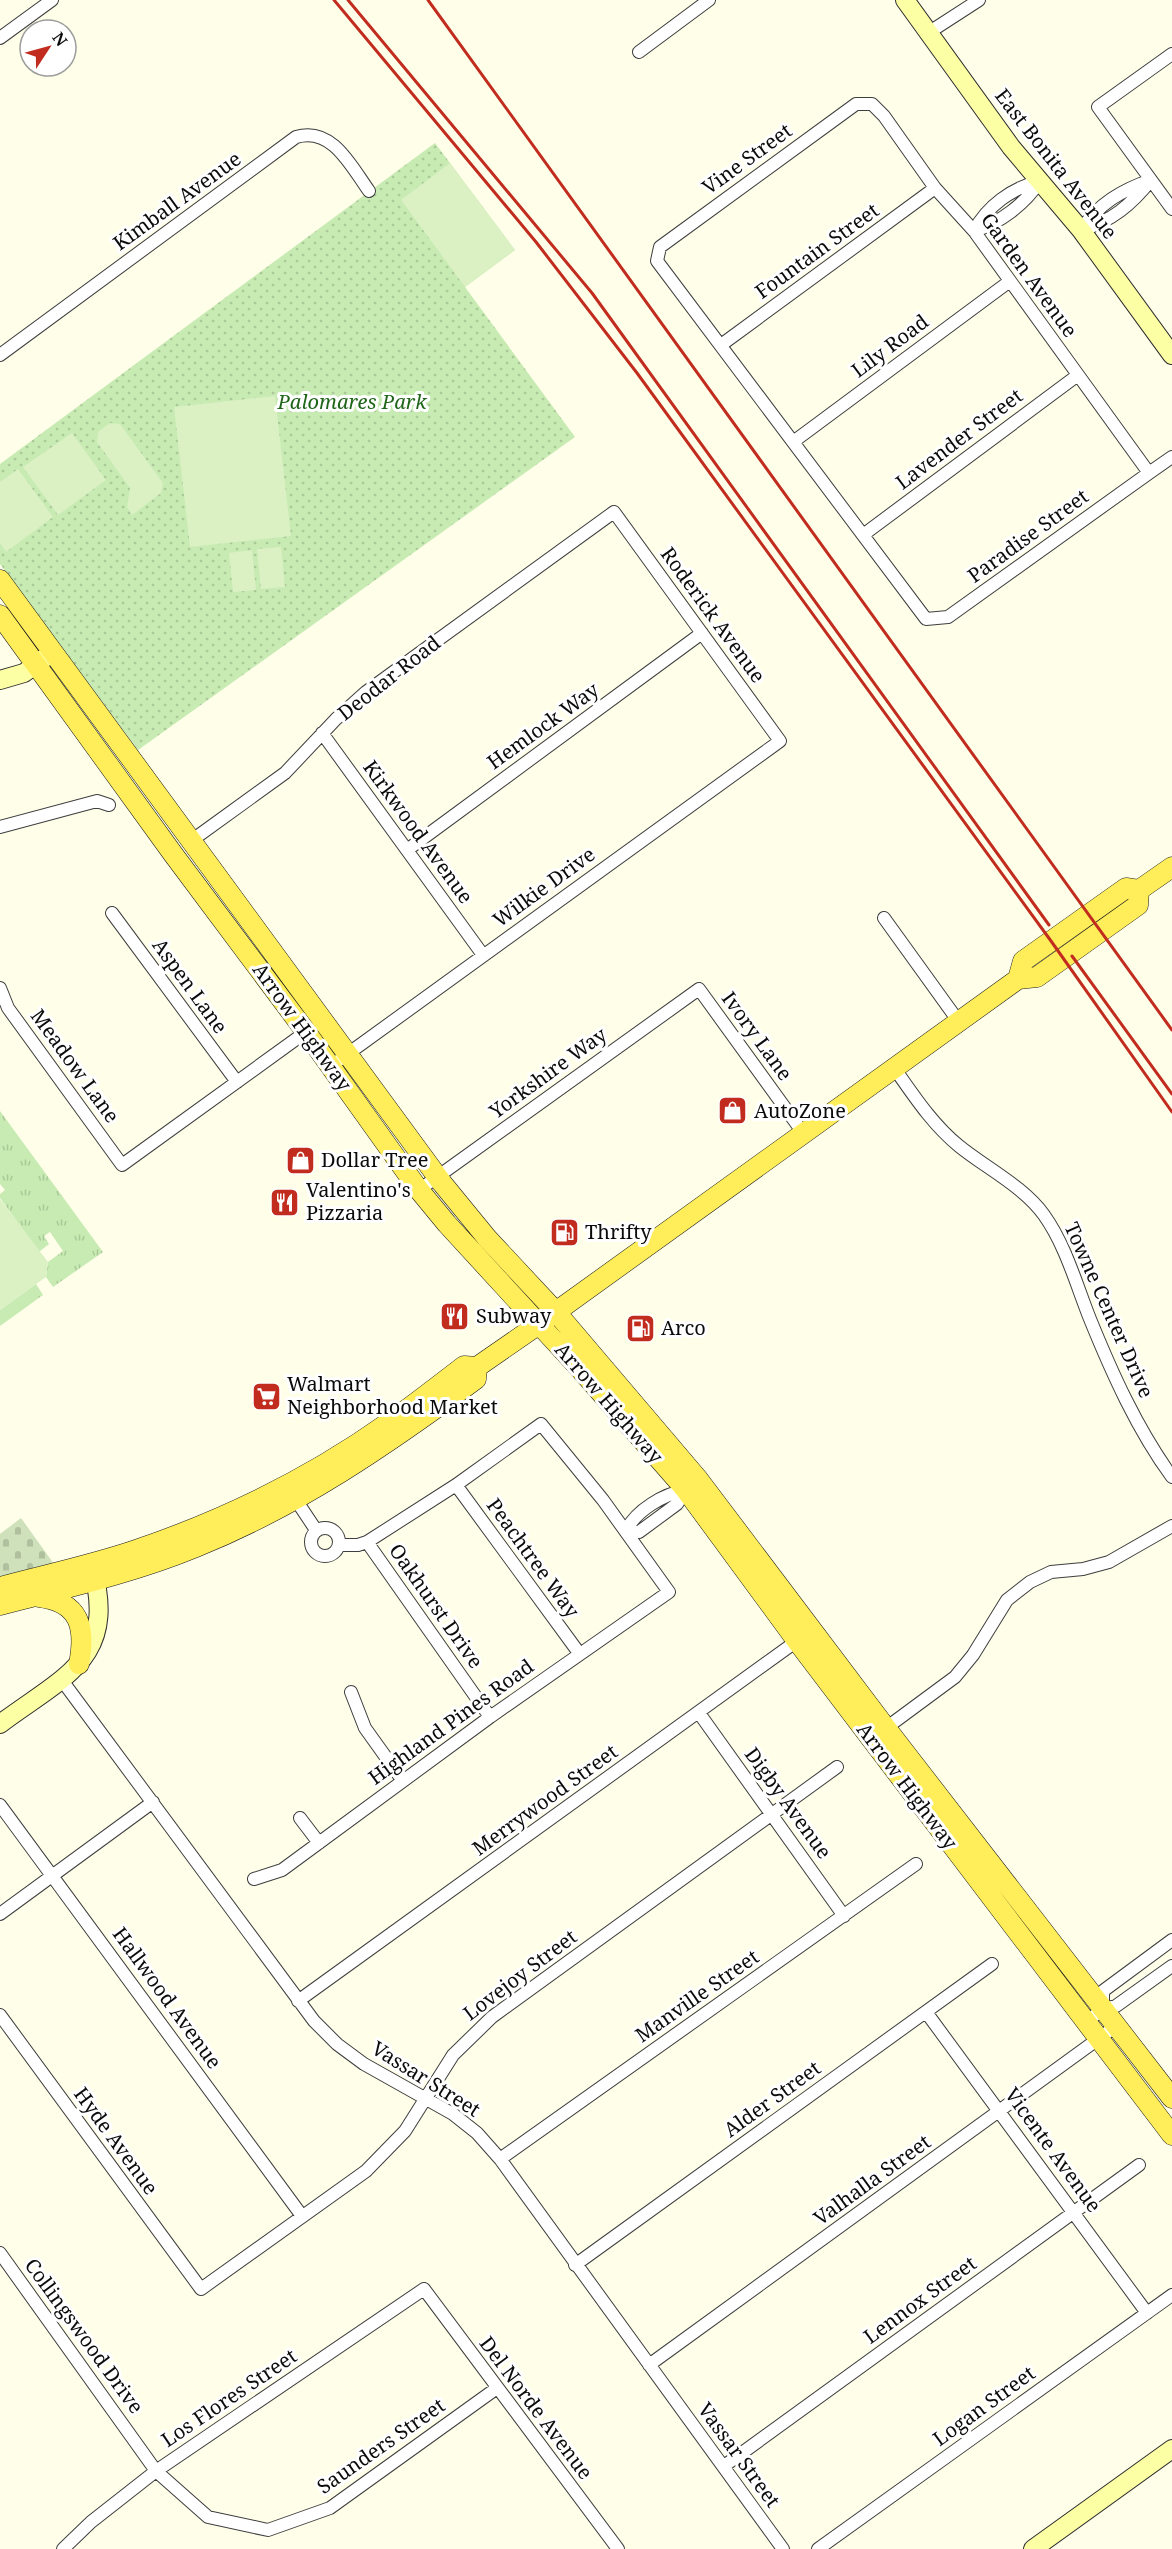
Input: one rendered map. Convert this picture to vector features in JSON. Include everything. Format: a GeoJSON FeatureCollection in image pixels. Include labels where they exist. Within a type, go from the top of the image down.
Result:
{"type":"FeatureCollection","features":[{"type":"Feature","properties":{"kind":"main road","name":"East Bonita Avenue"},"geometry":{"type":"LineString","coordinates":[[905,0],[1011,147],[1081,230],[1172,356]]}},
{"type":"Feature","properties":{"kind":"main road","name":"Arrow Highway"},"geometry":{"type":"LineString","coordinates":[[0,580],[437,1177],[487,1238],[556,1312],[664,1436],[805,1635],[1086,2022],[1172,2135]]}},
{"type":"Feature","properties":{"kind":"main road","name":"Arrow Highway"},"geometry":{"type":"LineString","coordinates":[[0,615],[173,854],[331,1066],[419,1190],[686,1490],[805,1635],[886,1728],[1172,2098]]}},
{"type":"Feature","properties":{"kind":"main road"},"geometry":{"type":"LineString","coordinates":[[0,680],[24,673],[52,651]]}},
{"type":"Feature","properties":{"kind":"main road","name":"Deodar Road"},"geometry":{"type":"LineString","coordinates":[[173,854],[191,841]]}},
{"type":"Feature","properties":{"kind":"main road"},"geometry":{"type":"LineString","coordinates":[[0,1587],[93,1571],[196,1548],[290,1492],[464,1366],[477,1367],[539,1324],[894,1069],[1018,979],[1023,961],[1126,888],[1139,890],[1172,867]]}},
{"type":"Feature","properties":{"kind":"main road"},"geometry":{"type":"LineString","coordinates":[[0,1605],[34,1596],[93,1571]]}},
{"type":"Feature","properties":{"kind":"main road"},"geometry":{"type":"LineString","coordinates":[[0,1724],[79,1664],[92,1647],[98,1630],[100,1605],[93,1571]]}},
{"type":"Feature","properties":{"kind":"main road"},"geometry":{"type":"LineString","coordinates":[[34,1596],[64,1603],[75,1615],[81,1629],[83,1644],[79,1664]]}},
{"type":"Feature","properties":{"kind":"main road"},"geometry":{"type":"LineString","coordinates":[[1034,2549],[1172,2449]]}},
{"type":"Feature","properties":{"kind":"street"},"geometry":{"type":"LineString","coordinates":[[0,38],[52,0]]}},
{"type":"Feature","properties":{"kind":"street"},"geometry":{"type":"LineString","coordinates":[[639,51],[709,0]]}},
{"type":"Feature","properties":{"kind":"street"},"geometry":{"type":"LineString","coordinates":[[928,33],[979,0]]}},
{"type":"Feature","properties":{"kind":"street"},"geometry":{"type":"LineString","coordinates":[[1172,54],[1098,107],[1172,208]]}},
{"type":"Feature","properties":{"kind":"street","name":"Vine Street"},"geometry":{"type":"LineString","coordinates":[[721,345],[657,261],[660,247],[856,104],[872,104]]}},
{"type":"Feature","properties":{"kind":"street","name":"Garden Avenue"},"geometry":{"type":"LineString","coordinates":[[872,104],[884,116],[935,188],[974,231],[1149,473]]}},
{"type":"Feature","properties":{"kind":"street","name":"Kimball Avenue"},"geometry":{"type":"LineString","coordinates":[[0,355],[296,137],[306,134],[327,138],[369,191]]}},
{"type":"Feature","properties":{"kind":"street"},"geometry":{"type":"LineString","coordinates":[[1081,230],[1100,225],[1135,200],[1151,180]]}},
{"type":"Feature","properties":{"kind":"street"},"geometry":{"type":"LineString","coordinates":[[974,231],[988,227],[1029,198],[1040,181]]}},
{"type":"Feature","properties":{"kind":"street","name":"Fountain Street"},"geometry":{"type":"LineString","coordinates":[[721,345],[935,188]]}},
{"type":"Feature","properties":{"kind":"street","name":"Lily Road"},"geometry":{"type":"LineString","coordinates":[[793,442],[1010,281]]}},
{"type":"Feature","properties":{"kind":"street"},"geometry":{"type":"LineString","coordinates":[[721,345],[863,535]]}},
{"type":"Feature","properties":{"kind":"street","name":"Lavender Street"},"geometry":{"type":"LineString","coordinates":[[863,535],[1078,375]]}},
{"type":"Feature","properties":{"kind":"street","name":"Paradise Street"},"geometry":{"type":"LineString","coordinates":[[863,535],[926,619],[948,617],[1172,457]]}},
{"type":"Feature","properties":{"kind":"street","name":"Roderick Avenue"},"geometry":{"type":"LineString","coordinates":[[614,512],[780,741]]}},
{"type":"Feature","properties":{"kind":"street","name":"Deodar Road"},"geometry":{"type":"LineString","coordinates":[[191,841],[285,773],[322,733],[366,692],[614,512]]}},
{"type":"Feature","properties":{"kind":"street","name":"Hemlock Way"},"geometry":{"type":"LineString","coordinates":[[407,850],[702,633]]}},
{"type":"Feature","properties":{"kind":"street","name":"Kirkwood Avenue"},"geometry":{"type":"LineString","coordinates":[[322,733],[483,955]]}},
{"type":"Feature","properties":{"kind":"street","name":"Wilkie Drive"},"geometry":{"type":"LineString","coordinates":[[331,1066],[780,741]]}},
{"type":"Feature","properties":{"kind":"street"},"geometry":{"type":"LineString","coordinates":[[0,827],[98,801],[109,805]]}},
{"type":"Feature","properties":{"kind":"street","name":"Aspen Lane"},"geometry":{"type":"LineString","coordinates":[[112,913],[237,1082]]}},
{"type":"Feature","properties":{"kind":"street"},"geometry":{"type":"LineString","coordinates":[[884,918],[959,1022]]}},
{"type":"Feature","properties":{"kind":"street","name":"Meadow Lane"},"geometry":{"type":"LineString","coordinates":[[0,988],[8,1008],[122,1165],[237,1082]]}},
{"type":"Feature","properties":{"kind":"street","name":"Ivory Lane"},"geometry":{"type":"LineString","coordinates":[[699,989],[804,1134]]}},
{"type":"Feature","properties":{"kind":"street","name":"Yorkshire Way"},"geometry":{"type":"LineString","coordinates":[[419,1190],[699,989]]}},
{"type":"Feature","properties":{"kind":"street"},"geometry":{"type":"LineString","coordinates":[[237,1082],[323,1019]]}},
{"type":"Feature","properties":{"kind":"street","name":"Towne Center Drive"},"geometry":{"type":"LineString","coordinates":[[894,1069],[933,1122],[957,1145],[1021,1192],[1042,1213],[1061,1242],[1094,1328],[1128,1402],[1172,1477]]}},
{"type":"Feature","properties":{"kind":"street"},"geometry":{"type":"LineString","coordinates":[[367,1542],[456,1485],[541,1424],[626,1531],[639,1532],[677,1504],[686,1490]]}},
{"type":"Feature","properties":{"kind":"street","name":"Peachtree Way"},"geometry":{"type":"LineString","coordinates":[[456,1485],[579,1653]]}},
{"type":"Feature","properties":{"kind":"street","name":"Oakhurst Drive"},"geometry":{"type":"LineString","coordinates":[[290,1492],[316,1530],[311,1542],[317,1553],[330,1555],[339,1545],[358,1545],[367,1542],[490,1716]]}},
{"type":"Feature","properties":{"kind":"street"},"geometry":{"type":"LineString","coordinates":[[886,1728],[955,1677],[973,1655],[1007,1600],[1030,1582],[1051,1572],[1083,1569],[1109,1562],[1172,1526]]}},
{"type":"Feature","properties":{"kind":"street"},"geometry":{"type":"LineString","coordinates":[[316,1530],[325,1527],[333,1529],[339,1536],[339,1545]]}},
{"type":"Feature","properties":{"kind":"street","name":"Highland Pines Road"},"geometry":{"type":"LineString","coordinates":[[254,1879],[282,1870],[490,1716],[669,1592],[626,1531]]}},
{"type":"Feature","properties":{"kind":"street","name":"Merrywood Street"},"geometry":{"type":"LineString","coordinates":[[298,2001],[805,1635]]}},
{"type":"Feature","properties":{"kind":"street","name":"Vassar Street"},"geometry":{"type":"LineString","coordinates":[[61,1679],[298,2001],[337,2044],[364,2064],[453,2114],[477,2133],[500,2159],[783,2549]]}},
{"type":"Feature","properties":{"kind":"street"},"geometry":{"type":"LineString","coordinates":[[351,1692],[365,1728],[403,1780]]}},
{"type":"Feature","properties":{"kind":"street","name":"Digby Avenue"},"geometry":{"type":"LineString","coordinates":[[699,1713],[844,1916]]}},
{"type":"Feature","properties":{"kind":"street","name":"Lovejoy Street"},"geometry":{"type":"LineString","coordinates":[[201,2289],[380,2158],[405,2131],[453,2055],[492,2017],[837,1767]]}},
{"type":"Feature","properties":{"kind":"street"},"geometry":{"type":"LineString","coordinates":[[0,1914],[153,1802]]}},
{"type":"Feature","properties":{"kind":"street","name":"Hallwood Avenue"},"geometry":{"type":"LineString","coordinates":[[0,1805],[302,2216]]}},
{"type":"Feature","properties":{"kind":"street"},"geometry":{"type":"LineString","coordinates":[[300,1818],[318,1843]]}},
{"type":"Feature","properties":{"kind":"street","name":"Manville Street"},"geometry":{"type":"LineString","coordinates":[[500,2159],[916,1864]]}},
{"type":"Feature","properties":{"kind":"street"},"geometry":{"type":"LineString","coordinates":[[1103,2010],[1103,1991],[1172,1940]]}},
{"type":"Feature","properties":{"kind":"street","name":"Alder Street"},"geometry":{"type":"LineString","coordinates":[[575,2265],[992,1964]]}},
{"type":"Feature","properties":{"kind":"street"},"geometry":{"type":"LineString","coordinates":[[1086,2022],[1103,2010],[1116,2006],[1172,1965]]}},
{"type":"Feature","properties":{"kind":"street","name":"Vicente Avenue"},"geometry":{"type":"LineString","coordinates":[[926,2012],[1001,2111],[1147,2313]]}},
{"type":"Feature","properties":{"kind":"street","name":"Hyde Avenue"},"geometry":{"type":"LineString","coordinates":[[0,2015],[201,2289]]}},
{"type":"Feature","properties":{"kind":"street","name":"Valhalla Street"},"geometry":{"type":"LineString","coordinates":[[649,2365],[1116,2026]]}},
{"type":"Feature","properties":{"kind":"street","name":"Lennox Street"},"geometry":{"type":"LineString","coordinates":[[724,2466],[1139,2165]]}},
{"type":"Feature","properties":{"kind":"street","name":"Collingswood Drive"},"geometry":{"type":"LineString","coordinates":[[0,2253],[156,2471]]}},
{"type":"Feature","properties":{"kind":"street","name":"Los Flores Street"},"geometry":{"type":"LineString","coordinates":[[63,2549],[91,2522],[156,2471],[424,2289]]}},
{"type":"Feature","properties":{"kind":"street","name":"Del Norde Avenue"},"geometry":{"type":"LineString","coordinates":[[424,2289],[618,2549]]}},
{"type":"Feature","properties":{"kind":"street","name":"Logan Street"},"geometry":{"type":"LineString","coordinates":[[818,2549],[1172,2295]]}},
{"type":"Feature","properties":{"kind":"street","name":"Saunders Street"},"geometry":{"type":"LineString","coordinates":[[156,2471],[208,2517],[268,2530],[330,2508],[497,2388]]}},
{"type":"Feature","properties":{"kind":"green space","name":"Palomares Park"},"geometry":{"type":"Polygon","coordinates":[[[435,143],[515,250],[465,287],[575,437],[138,750],[0,564],[0,464],[435,143]]]}},
{"type":"Feature","properties":{"kind":"green space"},"geometry":{"type":"Polygon","coordinates":[[[450,163],[515,250],[465,287],[401,200],[450,163]]]}},
{"type":"Feature","properties":{"kind":"green space"},"geometry":{"type":"Polygon","coordinates":[[[275,396],[291,536],[190,547],[174,407],[275,396]]]}},
{"type":"Feature","properties":{"kind":"green space"},"geometry":{"type":"Polygon","coordinates":[[[110,423],[120,424],[163,483],[161,493],[132,515],[127,507],[130,488],[97,442],[98,432],[110,423]]]}},
{"type":"Feature","properties":{"kind":"green space"},"geometry":{"type":"Polygon","coordinates":[[[72,433],[106,480],[58,515],[23,467],[72,433]]]}},
{"type":"Feature","properties":{"kind":"green space"},"geometry":{"type":"Polygon","coordinates":[[[18,469],[53,517],[6,552],[0,543],[0,482],[18,469]]]}},
{"type":"Feature","properties":{"kind":"green space"},"geometry":{"type":"Polygon","coordinates":[[[281,547],[285,587],[261,589],[257,549],[281,547]]]}},
{"type":"Feature","properties":{"kind":"green space"},"geometry":{"type":"Polygon","coordinates":[[[252,550],[256,590],[233,592],[229,553],[252,550]]]}},
{"type":"Feature","properties":{"kind":"green space"},"geometry":{"type":"Polygon","coordinates":[[[0,1111],[103,1252],[53,1287],[46,1277],[48,1262],[63,1251],[50,1232],[44,1236],[49,1244],[39,1252],[0,1198],[0,1194],[5,1190],[0,1184],[0,1111]]]}},
{"type":"Feature","properties":{"kind":"green space"},"geometry":{"type":"Polygon","coordinates":[[[0,1199],[48,1262],[46,1277],[0,1310],[0,1199]]]}},
{"type":"Feature","properties":{"kind":"green space"},"geometry":{"type":"Polygon","coordinates":[[[36,1284],[43,1295],[0,1326],[0,1310],[36,1284]]]}},
{"type":"Feature","properties":{"kind":"green space"},"geometry":{"type":"Polygon","coordinates":[[[21,1518],[54,1564],[0,1577],[0,1534],[21,1518]]]}},
{"type":"Feature","properties":{"kind":"railway"},"geometry":{"type":"LineString","coordinates":[[334,0],[536,242],[637,373],[1051,941],[1172,1112]]}},
{"type":"Feature","properties":{"kind":"railway"},"geometry":{"type":"LineString","coordinates":[[348,0],[592,293],[1049,925]]}},
{"type":"Feature","properties":{"kind":"railway"},"geometry":{"type":"LineString","coordinates":[[428,0],[1172,1030]]}},
{"type":"Feature","properties":{"kind":"railway"},"geometry":{"type":"LineString","coordinates":[[1072,956],[1172,1094]]}},
{"type":"Feature","properties":{"kind":"place","name":"AutoZone"},"geometry":{"type":"Point","coordinates":[733,1111]}},
{"type":"Feature","properties":{"kind":"place","name":"Dollar Tree"},"geometry":{"type":"Point","coordinates":[300,1160]}},
{"type":"Feature","properties":{"kind":"place","name":"Valentino's Pizzaria"},"geometry":{"type":"Point","coordinates":[285,1202]}},
{"type":"Feature","properties":{"kind":"place","name":"Thrifty"},"geometry":{"type":"Point","coordinates":[564,1232]}},
{"type":"Feature","properties":{"kind":"place","name":"Subway"},"geometry":{"type":"Point","coordinates":[455,1316]}},
{"type":"Feature","properties":{"kind":"place","name":"Arco"},"geometry":{"type":"Point","coordinates":[640,1328]}},
{"type":"Feature","properties":{"kind":"place","name":"Walmart Neighborhood Market"},"geometry":{"type":"Point","coordinates":[266,1396]}}]}
